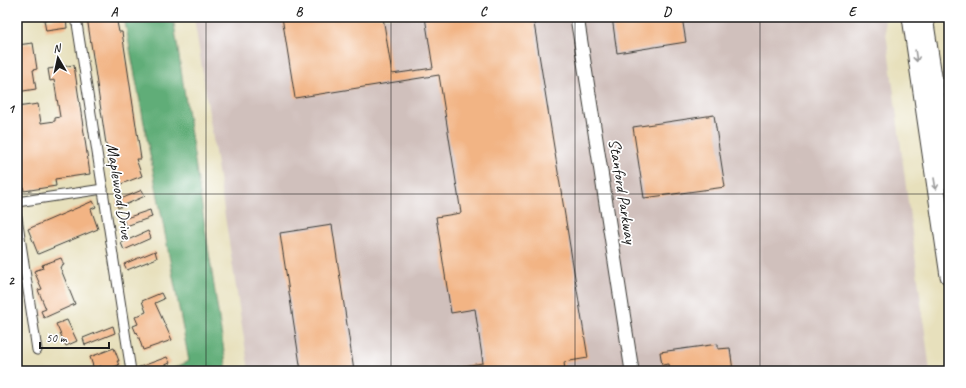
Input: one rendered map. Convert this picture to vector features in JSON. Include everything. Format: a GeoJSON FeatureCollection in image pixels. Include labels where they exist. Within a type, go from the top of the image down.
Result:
{"type":"FeatureCollection","features":[{"type":"Feature","properties":{"kind":"highway"},"geometry":{"type":"LineString","coordinates":[[911,17],[949,276]]}},
{"type":"Feature","properties":{"kind":"highway"},"geometry":{"type":"LineString","coordinates":[[924,17],[949,181]]}},
{"type":"Feature","properties":{"kind":"street","name":"Maplewood Drive"},"geometry":{"type":"LineString","coordinates":[[76,17],[131,371]]}},
{"type":"Feature","properties":{"kind":"street","name":"Stanford Parkway"},"geometry":{"type":"LineString","coordinates":[[577,17],[632,371]]}},
{"type":"Feature","properties":{"kind":"street"},"geometry":{"type":"LineString","coordinates":[[17,202],[103,189]]}},
{"type":"Feature","properties":{"kind":"street"},"geometry":{"type":"LineString","coordinates":[[17,217],[37,350]]}},
{"type":"Feature","properties":{"kind":"shaded area"},"geometry":{"type":"Polygon","coordinates":[[[194,17],[884,17],[930,371],[249,371],[194,17]]]}},
{"type":"Feature","properties":{"kind":"green space"},"geometry":{"type":"Polygon","coordinates":[[[124,17],[173,17],[227,371],[169,371],[189,361],[124,17]]]}},
{"type":"Feature","properties":{"kind":"building"},"geometry":{"type":"Polygon","coordinates":[[[66,17],[67,28],[46,31],[44,20],[66,17]]]}},
{"type":"Feature","properties":{"kind":"building"},"geometry":{"type":"Polygon","coordinates":[[[87,17],[116,17],[119,32],[122,32],[141,159],[136,159],[142,176],[121,184],[113,163],[109,164],[87,17]]]}},
{"type":"Feature","properties":{"kind":"building"},"geometry":{"type":"Polygon","coordinates":[[[282,17],[383,17],[392,74],[433,68],[425,17],[533,17],[588,358],[564,362],[565,371],[458,371],[457,367],[483,363],[475,309],[451,313],[436,217],[461,213],[439,75],[295,98],[282,17]]]}},
{"type":"Feature","properties":{"kind":"building"},"geometry":{"type":"Polygon","coordinates":[[[612,17],[682,17],[686,42],[617,53],[612,17]]]}},
{"type":"Feature","properties":{"kind":"building"},"geometry":{"type":"Polygon","coordinates":[[[33,43],[37,69],[33,70],[36,89],[17,92],[17,45],[33,43]]]}},
{"type":"Feature","properties":{"kind":"building"},"geometry":{"type":"Polygon","coordinates":[[[74,65],[90,174],[55,179],[56,186],[24,191],[17,154],[17,107],[38,104],[41,123],[55,121],[55,118],[60,117],[54,80],[50,81],[48,69],[74,65]]]}},
{"type":"Feature","properties":{"kind":"building"},"geometry":{"type":"Polygon","coordinates":[[[714,115],[725,187],[644,198],[633,127],[714,115]]]}},
{"type":"Feature","properties":{"kind":"building"},"geometry":{"type":"Polygon","coordinates":[[[142,190],[145,196],[118,208],[116,201],[142,190]]]}},
{"type":"Feature","properties":{"kind":"building"},"geometry":{"type":"Polygon","coordinates":[[[93,201],[96,207],[91,209],[98,229],[38,254],[28,229],[93,201]]]}},
{"type":"Feature","properties":{"kind":"building"},"geometry":{"type":"Polygon","coordinates":[[[150,210],[152,217],[126,226],[123,219],[150,210]]]}},
{"type":"Feature","properties":{"kind":"building"},"geometry":{"type":"Polygon","coordinates":[[[332,225],[354,371],[301,371],[280,233],[332,225]]]}},
{"type":"Feature","properties":{"kind":"building"},"geometry":{"type":"Polygon","coordinates":[[[148,231],[151,238],[124,250],[121,243],[148,231]]]}},
{"type":"Feature","properties":{"kind":"building"},"geometry":{"type":"Polygon","coordinates":[[[155,251],[157,258],[127,270],[124,264],[155,251]]]}},
{"type":"Feature","properties":{"kind":"building"},"geometry":{"type":"Polygon","coordinates":[[[61,258],[64,265],[60,267],[75,304],[44,318],[41,311],[46,309],[38,290],[42,289],[34,271],[43,268],[42,265],[61,258]]]}},
{"type":"Feature","properties":{"kind":"building"},"geometry":{"type":"Polygon","coordinates":[[[161,293],[164,299],[155,303],[172,340],[143,350],[137,332],[136,333],[133,326],[138,324],[135,317],[146,312],[142,301],[161,293]]]}},
{"type":"Feature","properties":{"kind":"building"},"geometry":{"type":"Polygon","coordinates":[[[67,320],[77,341],[66,346],[56,324],[67,320]]]}},
{"type":"Feature","properties":{"kind":"building"},"geometry":{"type":"Polygon","coordinates":[[[113,326],[115,333],[85,345],[83,338],[113,326]]]}},
{"type":"Feature","properties":{"kind":"building"},"geometry":{"type":"Polygon","coordinates":[[[718,344],[718,349],[730,348],[733,371],[670,371],[669,364],[662,365],[660,352],[718,344]]]}},
{"type":"Feature","properties":{"kind":"building"},"geometry":{"type":"Polygon","coordinates":[[[114,348],[119,365],[104,371],[101,366],[94,369],[90,357],[114,348]]]}},
{"type":"Feature","properties":{"kind":"building"},"geometry":{"type":"Polygon","coordinates":[[[167,357],[170,363],[150,371],[137,371],[137,368],[167,357]]]}}]}
